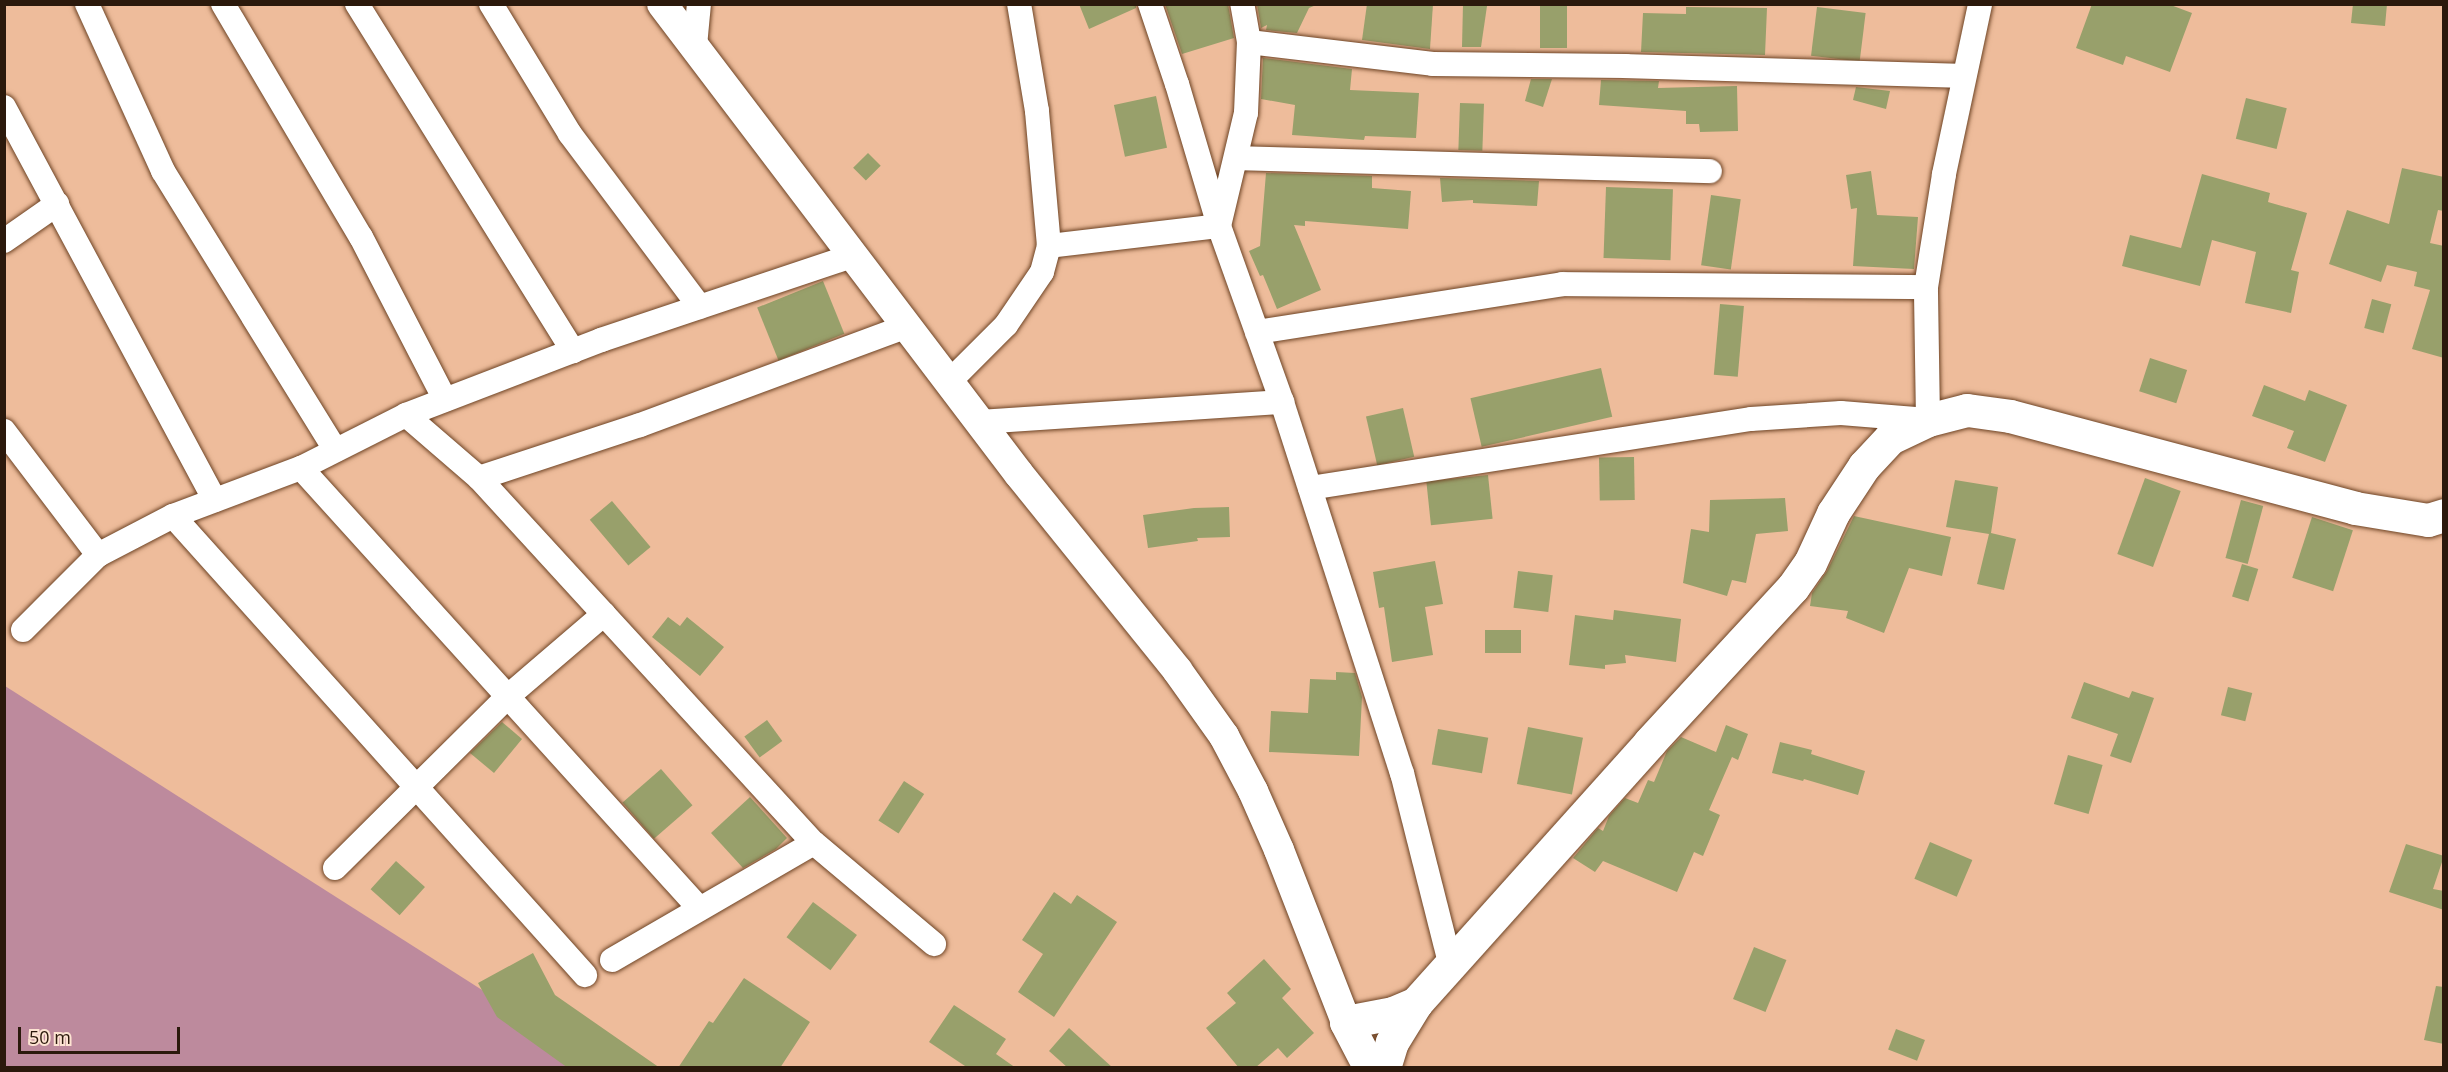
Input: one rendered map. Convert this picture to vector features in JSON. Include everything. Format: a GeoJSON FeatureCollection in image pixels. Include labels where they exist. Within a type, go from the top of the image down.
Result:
{"type":"FeatureCollection","features":[{"type":"Feature","properties":{"kind":"main road"},"geometry":{"type":"LineString","coordinates":[[1384,1068],[1397,1032],[1416,1004],[1648,743],[1792,587],[1810,563],[1833,513],[1864,466],[1890,438],[1928,420],[1967,410],[2010,416],[2355,508],[2428,520],[2444,515]]}},
{"type":"Feature","properties":{"kind":"main road"},"geometry":{"type":"LineString","coordinates":[[1370,1068],[1346,1022],[1393,1013],[1416,1004]]}},
{"type":"Feature","properties":{"kind":"street"},"geometry":{"type":"LineString","coordinates":[[87,4],[163,171],[335,450]]}},
{"type":"Feature","properties":{"kind":"street"},"geometry":{"type":"LineString","coordinates":[[223,4],[361,237],[445,400]]}},
{"type":"Feature","properties":{"kind":"street"},"geometry":{"type":"LineString","coordinates":[[357,4],[573,351]]}},
{"type":"Feature","properties":{"kind":"street"},"geometry":{"type":"LineString","coordinates":[[490,4],[565,126],[700,307]]}},
{"type":"Feature","properties":{"kind":"street"},"geometry":{"type":"LineString","coordinates":[[662,4],[980,422],[1178,670],[1224,736],[1253,791],[1279,850],[1346,1022]]}},
{"type":"Feature","properties":{"kind":"street"},"geometry":{"type":"LineString","coordinates":[[695,46],[699,4]]}},
{"type":"Feature","properties":{"kind":"street"},"geometry":{"type":"LineString","coordinates":[[950,381],[1006,325],[1042,272],[1049,246],[1037,111],[1019,4]]}},
{"type":"Feature","properties":{"kind":"street"},"geometry":{"type":"LineString","coordinates":[[1150,4],[1178,84],[1219,226],[1282,402],[1402,773],[1451,966]]}},
{"type":"Feature","properties":{"kind":"street"},"geometry":{"type":"LineString","coordinates":[[1219,226],[1246,113],[1249,42],[1242,4]]}},
{"type":"Feature","properties":{"kind":"street"},"geometry":{"type":"LineString","coordinates":[[1310,488],[1751,419],[1841,413],[1928,420],[1926,287],[1944,174],[1980,4]]}},
{"type":"Feature","properties":{"kind":"street"},"geometry":{"type":"LineString","coordinates":[[1249,42],[1433,64],[1626,66],[1963,76]]}},
{"type":"Feature","properties":{"kind":"street"},"geometry":{"type":"LineString","coordinates":[[4,106],[12,137],[57,204],[214,500]]}},
{"type":"Feature","properties":{"kind":"street"},"geometry":{"type":"LineString","coordinates":[[1236,158],[1710,171]]}},
{"type":"Feature","properties":{"kind":"street"},"geometry":{"type":"LineString","coordinates":[[4,241],[57,204]]}},
{"type":"Feature","properties":{"kind":"street"},"geometry":{"type":"LineString","coordinates":[[1049,246],[1219,226]]}},
{"type":"Feature","properties":{"kind":"street"},"geometry":{"type":"LineString","coordinates":[[22,630],[98,555],[173,516],[301,468],[406,415],[573,351],[855,255]]}},
{"type":"Feature","properties":{"kind":"street"},"geometry":{"type":"LineString","coordinates":[[1257,332],[1562,284],[1926,287]]}},
{"type":"Feature","properties":{"kind":"street"},"geometry":{"type":"LineString","coordinates":[[479,478],[640,425],[908,326]]}},
{"type":"Feature","properties":{"kind":"street"},"geometry":{"type":"LineString","coordinates":[[980,422],[1282,402]]}},
{"type":"Feature","properties":{"kind":"street"},"geometry":{"type":"LineString","coordinates":[[406,415],[479,478],[814,843],[934,944]]}},
{"type":"Feature","properties":{"kind":"street"},"geometry":{"type":"LineString","coordinates":[[4,431],[98,555]]}},
{"type":"Feature","properties":{"kind":"street"},"geometry":{"type":"LineString","coordinates":[[301,468],[506,698],[699,909]]}},
{"type":"Feature","properties":{"kind":"street"},"geometry":{"type":"LineString","coordinates":[[173,516],[585,975]]}},
{"type":"Feature","properties":{"kind":"street"},"geometry":{"type":"LineString","coordinates":[[335,868],[506,698],[604,614]]}},
{"type":"Feature","properties":{"kind":"street"},"geometry":{"type":"LineString","coordinates":[[612,960],[814,843]]}},
{"type":"Feature","properties":{"kind":"shaded area"},"geometry":{"type":"Polygon","coordinates":[[[5,686],[603,1067],[5,1067],[5,686]]]}},
{"type":"Feature","properties":{"kind":"building"},"geometry":{"type":"Polygon","coordinates":[[[1079,4],[1136,4],[1136,8],[1089,29],[1079,4]]]}},
{"type":"Feature","properties":{"kind":"building"},"geometry":{"type":"Polygon","coordinates":[[[1165,4],[1228,4],[1234,38],[1182,54],[1165,4]]]}},
{"type":"Feature","properties":{"kind":"building"},"geometry":{"type":"Polygon","coordinates":[[[1257,4],[1316,5],[1309,8],[1297,33],[1266,30],[1267,25],[1261,28],[1257,4]]]}},
{"type":"Feature","properties":{"kind":"building"},"geometry":{"type":"Polygon","coordinates":[[[1367,4],[1433,4],[1430,49],[1362,40],[1367,4]]]}},
{"type":"Feature","properties":{"kind":"building"},"geometry":{"type":"Polygon","coordinates":[[[1463,4],[1487,6],[1481,47],[1462,47],[1463,4]]]}},
{"type":"Feature","properties":{"kind":"building"},"geometry":{"type":"Polygon","coordinates":[[[1540,4],[1567,4],[1567,48],[1540,48],[1540,4]]]}},
{"type":"Feature","properties":{"kind":"building"},"geometry":{"type":"Polygon","coordinates":[[[2092,4],[2168,4],[2192,13],[2170,72],[2126,56],[2123,65],[2076,48],[2092,4]]]}},
{"type":"Feature","properties":{"kind":"building"},"geometry":{"type":"Polygon","coordinates":[[[2353,4],[2387,4],[2385,26],[2351,23],[2353,4]]]}},
{"type":"Feature","properties":{"kind":"building"},"geometry":{"type":"Polygon","coordinates":[[[1686,7],[1767,8],[1765,55],[1641,52],[1643,13],[1686,14],[1686,7]]]}},
{"type":"Feature","properties":{"kind":"building"},"geometry":{"type":"Polygon","coordinates":[[[1817,7],[1866,13],[1860,62],[1811,56],[1817,7]]]}},
{"type":"Feature","properties":{"kind":"building"},"geometry":{"type":"Polygon","coordinates":[[[1263,58],[1352,69],[1350,90],[1419,93],[1416,138],[1365,136],[1364,140],[1292,135],[1295,105],[1261,99],[1263,58]]]}},
{"type":"Feature","properties":{"kind":"building"},"geometry":{"type":"Polygon","coordinates":[[[1531,79],[1552,79],[1543,107],[1525,101],[1531,79]]]}},
{"type":"Feature","properties":{"kind":"building"},"geometry":{"type":"Polygon","coordinates":[[[1601,80],[1659,81],[1658,88],[1737,86],[1738,131],[1700,132],[1699,124],[1686,124],[1686,111],[1599,105],[1601,80]]]}},
{"type":"Feature","properties":{"kind":"building"},"geometry":{"type":"Polygon","coordinates":[[[1856,87],[1890,91],[1886,109],[1853,100],[1856,87]]]}},
{"type":"Feature","properties":{"kind":"building"},"geometry":{"type":"Polygon","coordinates":[[[1156,96],[1167,148],[1125,157],[1114,105],[1156,96]]]}},
{"type":"Feature","properties":{"kind":"building"},"geometry":{"type":"Polygon","coordinates":[[[2246,98],[2287,108],[2277,149],[2236,139],[2246,98]]]}},
{"type":"Feature","properties":{"kind":"building"},"geometry":{"type":"Polygon","coordinates":[[[1460,103],[1484,104],[1482,151],[1458,150],[1460,103]]]}},
{"type":"Feature","properties":{"kind":"building"},"geometry":{"type":"Polygon","coordinates":[[[868,153],[881,166],[866,181],[853,168],[868,153]]]}},
{"type":"Feature","properties":{"kind":"building"},"geometry":{"type":"Polygon","coordinates":[[[2402,168],[2444,177],[2444,211],[2438,210],[2430,243],[2444,246],[2444,358],[2412,349],[2430,290],[2414,286],[2417,272],[2387,265],[2381,282],[2329,264],[2347,210],[2389,224],[2402,168]]]}},
{"type":"Feature","properties":{"kind":"building"},"geometry":{"type":"Polygon","coordinates":[[[1871,171],[1877,215],[1918,217],[1914,269],[1853,266],[1857,208],[1851,209],[1846,175],[1871,171]]]}},
{"type":"Feature","properties":{"kind":"building"},"geometry":{"type":"Polygon","coordinates":[[[1266,173],[1372,176],[1372,188],[1411,191],[1408,229],[1305,221],[1305,226],[1294,225],[1321,290],[1277,309],[1263,275],[1260,276],[1249,251],[1260,246],[1266,173]]]}},
{"type":"Feature","properties":{"kind":"building"},"geometry":{"type":"Polygon","coordinates":[[[2202,174],[2270,193],[2268,202],[2307,213],[2291,270],[2299,272],[2291,313],[2245,303],[2256,252],[2212,240],[2200,286],[2122,266],[2130,235],[2181,248],[2202,174]]]}},
{"type":"Feature","properties":{"kind":"building"},"geometry":{"type":"Polygon","coordinates":[[[1440,178],[1539,181],[1537,206],[1473,203],[1473,200],[1442,202],[1440,178]]]}},
{"type":"Feature","properties":{"kind":"building"},"geometry":{"type":"Polygon","coordinates":[[[1606,187],[1673,189],[1670,260],[1604,258],[1606,187]]]}},
{"type":"Feature","properties":{"kind":"building"},"geometry":{"type":"Polygon","coordinates":[[[1711,195],[1741,199],[1731,269],[1701,265],[1711,195]]]}},
{"type":"Feature","properties":{"kind":"building"},"geometry":{"type":"Polygon","coordinates":[[[823,281],[844,334],[779,360],[757,308],[823,281]]]}},
{"type":"Feature","properties":{"kind":"building"},"geometry":{"type":"Polygon","coordinates":[[[2372,299],[2391,304],[2384,333],[2364,328],[2372,299]]]}},
{"type":"Feature","properties":{"kind":"building"},"geometry":{"type":"Polygon","coordinates":[[[1720,304],[1744,306],[1738,377],[1714,375],[1720,304]]]}},
{"type":"Feature","properties":{"kind":"building"},"geometry":{"type":"Polygon","coordinates":[[[2150,358],[2187,370],[2176,403],[2139,391],[2150,358]]]}},
{"type":"Feature","properties":{"kind":"building"},"geometry":{"type":"Polygon","coordinates":[[[1601,368],[1612,417],[1482,447],[1470,398],[1601,368]]]}},
{"type":"Feature","properties":{"kind":"building"},"geometry":{"type":"Polygon","coordinates":[[[2264,385],[2305,401],[2309,390],[2347,405],[2325,462],[2287,448],[2294,431],[2252,416],[2264,385]]]}},
{"type":"Feature","properties":{"kind":"building"},"geometry":{"type":"Polygon","coordinates":[[[1403,408],[1414,457],[1377,465],[1366,417],[1403,408]]]}},
{"type":"Feature","properties":{"kind":"building"},"geometry":{"type":"Polygon","coordinates":[[[1634,457],[1635,500],[1600,501],[1599,458],[1634,457]]]}},
{"type":"Feature","properties":{"kind":"building"},"geometry":{"type":"Polygon","coordinates":[[[1488,475],[1493,519],[1431,525],[1426,481],[1488,475]]]}},
{"type":"Feature","properties":{"kind":"building"},"geometry":{"type":"Polygon","coordinates":[[[2145,478],[2181,491],[2153,567],[2117,554],[2145,478]]]}},
{"type":"Feature","properties":{"kind":"building"},"geometry":{"type":"Polygon","coordinates":[[[1955,480],[1998,487],[1991,533],[2016,539],[2004,590],[1977,584],[1989,534],[1946,527],[1955,480]]]}},
{"type":"Feature","properties":{"kind":"building"},"geometry":{"type":"Polygon","coordinates":[[[1785,498],[1788,531],[1756,534],[1746,583],[1732,580],[1727,596],[1683,583],[1691,529],[1709,532],[1710,500],[1785,498]]]}},
{"type":"Feature","properties":{"kind":"building"},"geometry":{"type":"Polygon","coordinates":[[[2241,500],[2263,506],[2248,564],[2225,558],[2241,500]]]}},
{"type":"Feature","properties":{"kind":"building"},"geometry":{"type":"Polygon","coordinates":[[[612,501],[651,547],[628,566],[590,520],[612,501]]]}},
{"type":"Feature","properties":{"kind":"building"},"geometry":{"type":"Polygon","coordinates":[[[1229,507],[1230,537],[1197,538],[1198,541],[1148,548],[1143,515],[1194,508],[1229,507]]]}},
{"type":"Feature","properties":{"kind":"building"},"geometry":{"type":"Polygon","coordinates":[[[1854,516],[1951,537],[1942,576],[1909,568],[1884,633],[1846,618],[1848,611],[1810,606],[1812,593],[1827,571],[1854,516]]]}},
{"type":"Feature","properties":{"kind":"building"},"geometry":{"type":"Polygon","coordinates":[[[2312,517],[2353,530],[2333,591],[2292,578],[2312,517]]]}},
{"type":"Feature","properties":{"kind":"building"},"geometry":{"type":"Polygon","coordinates":[[[1435,561],[1443,604],[1425,607],[1433,655],[1392,662],[1384,607],[1379,608],[1373,572],[1435,561]]]}},
{"type":"Feature","properties":{"kind":"building"},"geometry":{"type":"Polygon","coordinates":[[[2242,564],[2258,569],[2248,601],[2232,597],[2242,564]]]}},
{"type":"Feature","properties":{"kind":"building"},"geometry":{"type":"Polygon","coordinates":[[[1518,571],[1553,575],[1548,612],[1513,608],[1518,571]]]}},
{"type":"Feature","properties":{"kind":"building"},"geometry":{"type":"Polygon","coordinates":[[[1614,610],[1681,619],[1676,662],[1625,655],[1626,663],[1605,665],[1605,669],[1569,665],[1575,615],[1613,620],[1614,610]]]}},
{"type":"Feature","properties":{"kind":"building"},"geometry":{"type":"Polygon","coordinates":[[[668,617],[680,626],[687,617],[724,647],[700,676],[652,637],[668,617]]]}},
{"type":"Feature","properties":{"kind":"building"},"geometry":{"type":"Polygon","coordinates":[[[1485,630],[1521,630],[1521,653],[1485,653],[1485,630]]]}},
{"type":"Feature","properties":{"kind":"building"},"geometry":{"type":"Polygon","coordinates":[[[1336,672],[1355,673],[1362,697],[1359,756],[1269,752],[1271,711],[1308,713],[1310,679],[1336,680],[1336,672]]]}},
{"type":"Feature","properties":{"kind":"building"},"geometry":{"type":"Polygon","coordinates":[[[2084,682],[2129,698],[2132,691],[2154,698],[2131,763],[2110,756],[2118,734],[2071,718],[2084,682]]]}},
{"type":"Feature","properties":{"kind":"building"},"geometry":{"type":"Polygon","coordinates":[[[2228,687],[2252,693],[2245,721],[2221,715],[2228,687]]]}},
{"type":"Feature","properties":{"kind":"building"},"geometry":{"type":"Polygon","coordinates":[[[767,720],[782,741],[760,757],[744,736],[767,720]]]}},
{"type":"Feature","properties":{"kind":"building"},"geometry":{"type":"Polygon","coordinates":[[[502,722],[522,739],[494,773],[470,753],[502,722]]]}},
{"type":"Feature","properties":{"kind":"building"},"geometry":{"type":"Polygon","coordinates":[[[1726,725],[1748,734],[1738,760],[1732,757],[1709,810],[1720,815],[1703,856],[1694,852],[1677,892],[1603,861],[1595,872],[1573,858],[1598,828],[1603,831],[1609,816],[1625,798],[1638,803],[1648,780],[1654,782],[1667,751],[1681,737],[1716,752],[1726,725]]]}},
{"type":"Feature","properties":{"kind":"building"},"geometry":{"type":"Polygon","coordinates":[[[1528,727],[1583,738],[1572,795],[1517,784],[1528,727]]]}},
{"type":"Feature","properties":{"kind":"building"},"geometry":{"type":"Polygon","coordinates":[[[1438,729],[1488,738],[1482,773],[1432,764],[1438,729]]]}},
{"type":"Feature","properties":{"kind":"building"},"geometry":{"type":"Polygon","coordinates":[[[1780,742],[1812,750],[1811,754],[1865,771],[1858,795],[1804,779],[1803,781],[1772,773],[1780,742]]]}},
{"type":"Feature","properties":{"kind":"building"},"geometry":{"type":"Polygon","coordinates":[[[2068,755],[2103,765],[2089,814],[2054,804],[2068,755]]]}},
{"type":"Feature","properties":{"kind":"building"},"geometry":{"type":"Polygon","coordinates":[[[661,769],[692,805],[654,839],[623,802],[661,769]]]}},
{"type":"Feature","properties":{"kind":"building"},"geometry":{"type":"Polygon","coordinates":[[[904,781],[924,794],[899,833],[878,820],[904,781]]]}},
{"type":"Feature","properties":{"kind":"building"},"geometry":{"type":"Polygon","coordinates":[[[750,797],[787,838],[776,849],[743,868],[711,833],[750,797]]]}},
{"type":"Feature","properties":{"kind":"building"},"geometry":{"type":"Polygon","coordinates":[[[1930,842],[1972,860],[1957,897],[1914,879],[1930,842]]]}},
{"type":"Feature","properties":{"kind":"building"},"geometry":{"type":"Polygon","coordinates":[[[2406,844],[2444,856],[2433,889],[2444,891],[2444,910],[2389,892],[2406,844]]]}},
{"type":"Feature","properties":{"kind":"building"},"geometry":{"type":"Polygon","coordinates":[[[396,861],[425,887],[400,915],[371,889],[396,861]]]}},
{"type":"Feature","properties":{"kind":"building"},"geometry":{"type":"Polygon","coordinates":[[[1054,892],[1071,904],[1077,895],[1117,922],[1054,1017],[1018,992],[1043,954],[1022,940],[1054,892]]]}},
{"type":"Feature","properties":{"kind":"building"},"geometry":{"type":"Polygon","coordinates":[[[813,902],[857,935],[830,970],[787,937],[813,902]]]}},
{"type":"Feature","properties":{"kind":"building"},"geometry":{"type":"Polygon","coordinates":[[[1754,947],[1786,960],[1765,1012],[1733,999],[1754,947]]]}},
{"type":"Feature","properties":{"kind":"building"},"geometry":{"type":"Polygon","coordinates":[[[533,953],[555,995],[660,1068],[568,1068],[497,1017],[478,983],[533,953]]]}},
{"type":"Feature","properties":{"kind":"building"},"geometry":{"type":"Polygon","coordinates":[[[1264,959],[1291,989],[1282,998],[1314,1033],[1287,1058],[1278,1048],[1255,1068],[1239,1068],[1206,1028],[1236,1003],[1227,993],[1264,959]]]}},
{"type":"Feature","properties":{"kind":"building"},"geometry":{"type":"Polygon","coordinates":[[[744,978],[810,1022],[780,1068],[678,1068],[709,1021],[713,1023],[744,978]]]}},
{"type":"Feature","properties":{"kind":"building"},"geometry":{"type":"Polygon","coordinates":[[[2436,986],[2444,987],[2444,1044],[2424,1040],[2436,986]]]}},
{"type":"Feature","properties":{"kind":"building"},"geometry":{"type":"Polygon","coordinates":[[[954,1005],[1006,1039],[996,1054],[1016,1068],[968,1068],[929,1042],[954,1005]]]}},
{"type":"Feature","properties":{"kind":"building"},"geometry":{"type":"Polygon","coordinates":[[[1069,1028],[1113,1068],[1068,1068],[1049,1051],[1069,1028]]]}},
{"type":"Feature","properties":{"kind":"building"},"geometry":{"type":"Polygon","coordinates":[[[1896,1029],[1925,1040],[1917,1061],[1888,1050],[1896,1029]]]}}]}
